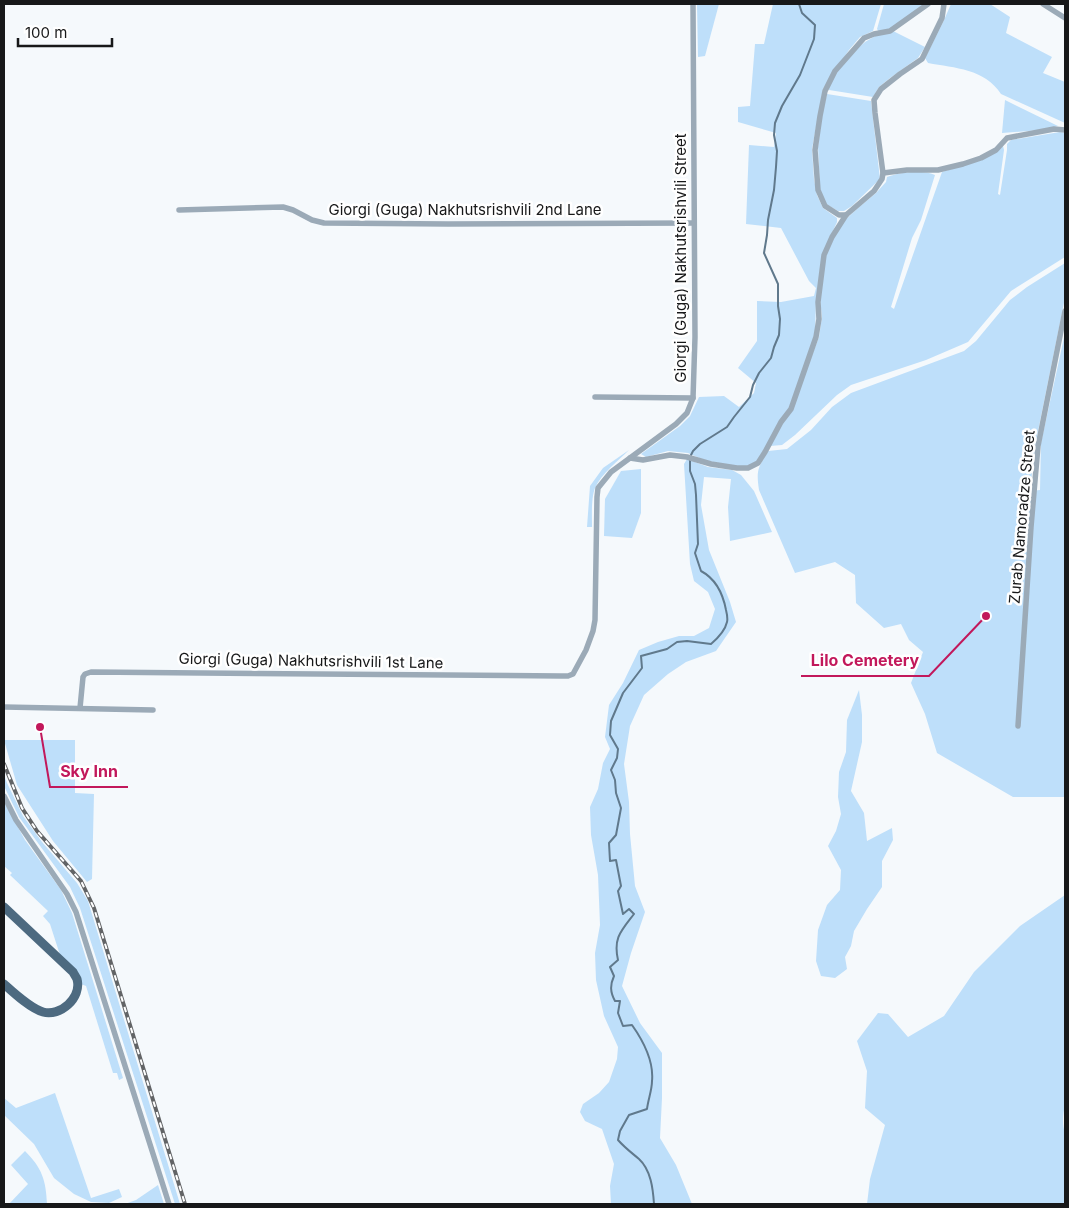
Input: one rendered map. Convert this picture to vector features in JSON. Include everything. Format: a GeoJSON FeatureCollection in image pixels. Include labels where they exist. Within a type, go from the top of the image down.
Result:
{"type":"FeatureCollection","features":[{"type":"Feature","properties":{"kind":"main road"},"geometry":{"type":"LineString","coordinates":[[4,907],[73,972],[77,980],[77,989],[71,1002],[64,1008],[48,1013],[36,1009],[4,984]]}},
{"type":"Feature","properties":{"kind":"street","name":"Giorgi (Guga) Nakhutsrishvili Street"},"geometry":{"type":"LineString","coordinates":[[573,674],[586,650],[595,620],[598,488],[611,472],[676,424],[687,413],[693,398],[695,337],[693,4]]}},
{"type":"Feature","properties":{"kind":"street"},"geometry":{"type":"LineString","coordinates":[[846,215],[839,215],[825,206],[818,190],[815,150],[825,91],[835,71],[864,38],[890,31],[928,4]]}},
{"type":"Feature","properties":{"kind":"street"},"geometry":{"type":"LineString","coordinates":[[630,458],[643,460],[670,455],[687,457],[711,464],[748,468],[758,463],[766,452],[780,422],[791,409],[816,337],[824,255],[832,237],[846,215],[874,191],[882,179],[883,173],[874,113],[874,100],[881,89],[922,59],[942,18],[944,4]]}},
{"type":"Feature","properties":{"kind":"street"},"geometry":{"type":"LineString","coordinates":[[1043,4],[1065,18]]}},
{"type":"Feature","properties":{"kind":"street"},"geometry":{"type":"LineString","coordinates":[[883,173],[907,170],[938,170],[981,158],[996,150],[1008,138],[1054,129],[1065,130]]}},
{"type":"Feature","properties":{"kind":"street","name":"Giorgi (Guga) Nakhutsrishvili 2nd Lane"},"geometry":{"type":"LineString","coordinates":[[179,210],[283,207],[312,220],[324,223],[694,223]]}},
{"type":"Feature","properties":{"kind":"street","name":"Zurab Namoradze Street"},"geometry":{"type":"LineString","coordinates":[[1018,726],[1038,446],[1065,312]]}},
{"type":"Feature","properties":{"kind":"street"},"geometry":{"type":"LineString","coordinates":[[595,397],[693,398]]}},
{"type":"Feature","properties":{"kind":"street","name":"Giorgi (Guga) Nakhutsrishvili 1st Lane"},"geometry":{"type":"LineString","coordinates":[[80,708],[82,677],[92,672],[561,676],[573,674]]}},
{"type":"Feature","properties":{"kind":"street"},"geometry":{"type":"LineString","coordinates":[[4,707],[153,710]]}},
{"type":"Feature","properties":{"kind":"street"},"geometry":{"type":"LineString","coordinates":[[4,796],[16,820],[68,894],[76,912],[169,1204]]}},
{"type":"Feature","properties":{"kind":"shaded area"},"geometry":{"type":"Polygon","coordinates":[[[697,4],[719,4],[705,56],[698,57],[697,4]]]}},
{"type":"Feature","properties":{"kind":"shaded area"},"geometry":{"type":"Polygon","coordinates":[[[773,4],[881,4],[873,31],[860,37],[823,89],[812,149],[814,179],[817,195],[823,208],[837,218],[837,222],[822,255],[816,301],[815,335],[789,408],[757,461],[748,466],[737,466],[706,461],[688,453],[668,451],[646,457],[641,454],[680,426],[690,416],[699,397],[724,396],[739,407],[754,393],[756,383],[738,368],[757,341],[757,301],[781,302],[814,296],[816,288],[809,281],[781,228],[746,224],[749,145],[774,147],[776,133],[738,122],[738,107],[750,106],[755,44],[764,44],[773,4]]]}},
{"type":"Feature","properties":{"kind":"shaded area"},"geometry":{"type":"Polygon","coordinates":[[[884,4],[924,4],[891,29],[879,32],[877,29],[884,4]]]}},
{"type":"Feature","properties":{"kind":"shaded area"},"geometry":{"type":"Polygon","coordinates":[[[951,4],[990,4],[1010,17],[1006,33],[1052,57],[1043,73],[1065,82],[1065,123],[1001,94],[987,79],[969,71],[928,63],[925,58],[951,4]]]}},
{"type":"Feature","properties":{"kind":"shaded area"},"geometry":{"type":"Polygon","coordinates":[[[893,31],[925,47],[918,58],[879,87],[873,97],[829,90],[828,87],[845,59],[865,42],[877,35],[893,31]]]}},
{"type":"Feature","properties":{"kind":"shaded area"},"geometry":{"type":"Polygon","coordinates":[[[827,94],[871,101],[880,179],[852,206],[844,211],[838,211],[826,204],[820,189],[818,147],[827,94]]]}},
{"type":"Feature","properties":{"kind":"shaded area"},"geometry":{"type":"Polygon","coordinates":[[[1005,100],[1058,126],[1041,130],[1002,133],[1005,100]]]}},
{"type":"Feature","properties":{"kind":"shaded area"},"geometry":{"type":"Polygon","coordinates":[[[1060,132],[1065,133],[1065,257],[1011,291],[968,342],[926,360],[851,385],[837,395],[782,445],[770,446],[798,392],[819,337],[822,317],[820,299],[826,255],[844,221],[876,193],[886,182],[887,177],[911,172],[924,172],[935,175],[921,220],[912,238],[891,307],[894,309],[942,172],[983,159],[1003,146],[998,194],[1000,195],[1007,144],[1011,140],[1060,132]]]}},
{"type":"Feature","properties":{"kind":"shaded area"},"geometry":{"type":"Polygon","coordinates":[[[1065,263],[1065,298],[1035,446],[1030,491],[1040,490],[1041,443],[1065,333],[1065,797],[1013,797],[937,753],[925,714],[911,683],[923,652],[909,640],[901,624],[884,628],[856,603],[855,575],[835,562],[795,573],[759,490],[758,473],[768,451],[787,449],[811,430],[832,407],[851,393],[964,351],[976,341],[1010,300],[1065,263]]]}},
{"type":"Feature","properties":{"kind":"shaded area"},"geometry":{"type":"Polygon","coordinates":[[[629,450],[606,472],[595,488],[592,507],[592,527],[587,527],[590,486],[603,468],[629,450]]]}},
{"type":"Feature","properties":{"kind":"shaded area"},"geometry":{"type":"Polygon","coordinates":[[[687,459],[708,467],[732,470],[741,475],[754,491],[772,532],[730,541],[728,507],[731,479],[704,477],[701,505],[709,550],[736,622],[716,651],[686,662],[668,674],[644,695],[630,726],[624,764],[629,802],[635,886],[645,912],[622,986],[640,1023],[662,1053],[660,1138],[676,1165],[692,1204],[611,1204],[610,1186],[614,1164],[602,1129],[585,1121],[580,1112],[583,1104],[599,1093],[609,1082],[617,1059],[618,1047],[604,1016],[596,980],[595,953],[600,925],[598,875],[591,835],[590,807],[598,789],[603,763],[610,749],[605,737],[609,705],[623,683],[639,650],[679,636],[694,636],[709,628],[715,609],[708,592],[694,581],[690,564],[684,464],[687,459]]]}},
{"type":"Feature","properties":{"kind":"shaded area"},"geometry":{"type":"Polygon","coordinates":[[[641,469],[641,513],[632,538],[604,536],[605,499],[621,471],[641,469]]]}},
{"type":"Feature","properties":{"kind":"shaded area"},"geometry":{"type":"Polygon","coordinates":[[[859,690],[862,715],[862,742],[851,791],[864,813],[867,841],[892,828],[893,840],[882,861],[882,887],[854,931],[851,946],[845,957],[847,969],[835,978],[821,976],[816,961],[818,930],[827,905],[840,890],[841,870],[828,846],[836,831],[841,814],[838,797],[839,772],[846,752],[847,720],[859,690]]]}},
{"type":"Feature","properties":{"kind":"shaded area"},"geometry":{"type":"Polygon","coordinates":[[[4,740],[75,740],[75,793],[94,794],[92,879],[87,882],[53,841],[17,785],[4,740]]]}},
{"type":"Feature","properties":{"kind":"shaded area"},"geometry":{"type":"Polygon","coordinates":[[[4,775],[23,816],[42,842],[77,883],[88,901],[180,1204],[175,1204],[80,908],[70,887],[19,817],[4,786],[4,775]]]}},
{"type":"Feature","properties":{"kind":"shaded area"},"geometry":{"type":"Polygon","coordinates":[[[4,802],[25,840],[61,890],[72,913],[123,1078],[119,1080],[117,1073],[113,1073],[86,986],[81,984],[60,955],[50,924],[43,916],[48,911],[10,875],[12,873],[4,866],[4,802]]]}},
{"type":"Feature","properties":{"kind":"shaded area"},"geometry":{"type":"Polygon","coordinates":[[[1065,895],[1065,1105],[1063,1126],[1065,1133],[1065,1204],[867,1204],[870,1179],[885,1125],[865,1108],[867,1071],[857,1041],[878,1013],[888,1014],[908,1037],[944,1016],[974,972],[1020,926],[1065,895]]]}},
{"type":"Feature","properties":{"kind":"shaded area"},"geometry":{"type":"Polygon","coordinates":[[[55,1093],[91,1198],[119,1189],[122,1197],[109,1203],[91,1202],[74,1194],[54,1178],[34,1144],[4,1115],[4,1098],[16,1108],[55,1093]]]}},
{"type":"Feature","properties":{"kind":"shaded area"},"geometry":{"type":"Polygon","coordinates":[[[25,1151],[42,1175],[46,1188],[47,1204],[9,1204],[28,1184],[11,1165],[25,1151]]]}},
{"type":"Feature","properties":{"kind":"shaded area"},"geometry":{"type":"Polygon","coordinates":[[[158,1185],[164,1204],[125,1204],[136,1200],[158,1185]]]}},
{"type":"Feature","properties":{"kind":"waterway"},"geometry":{"type":"LineString","coordinates":[[691,455],[700,444],[727,427],[750,397],[759,373],[771,358],[779,335],[778,284],[764,253],[776,167],[775,123],[782,106],[800,75],[814,39],[815,25],[802,13],[799,4]]}},
{"type":"Feature","properties":{"kind":"waterway"},"geometry":{"type":"LineString","coordinates":[[654,1204],[649,1174],[643,1163],[618,1140],[620,1131],[629,1115],[647,1109],[652,1074],[650,1059],[644,1045],[632,1025],[623,1026],[618,1013],[620,1001],[615,1001],[611,992],[614,976],[610,967],[618,960],[617,940],[634,914],[629,909],[623,914],[618,891],[621,886],[616,860],[610,861],[609,843],[616,835],[621,808],[611,770],[617,758],[618,749],[610,735],[611,721],[623,693],[642,668],[641,656],[667,649],[677,642],[687,641],[711,644],[721,634],[727,622],[727,613],[721,593],[711,578],[701,571],[695,553],[698,544],[696,495],[695,484],[690,471],[690,460]]}},
{"type":"Feature","properties":{"kind":"railway"},"geometry":{"type":"LineString","coordinates":[[4,764],[22,808],[37,831],[81,881],[94,908],[185,1204]]}},
{"type":"Feature","properties":{"kind":"place","name":"Lilo Cemetery"},"geometry":{"type":"Point","coordinates":[986,616]}},
{"type":"Feature","properties":{"kind":"place","name":"Sky Inn"},"geometry":{"type":"Point","coordinates":[40,727]}}]}
